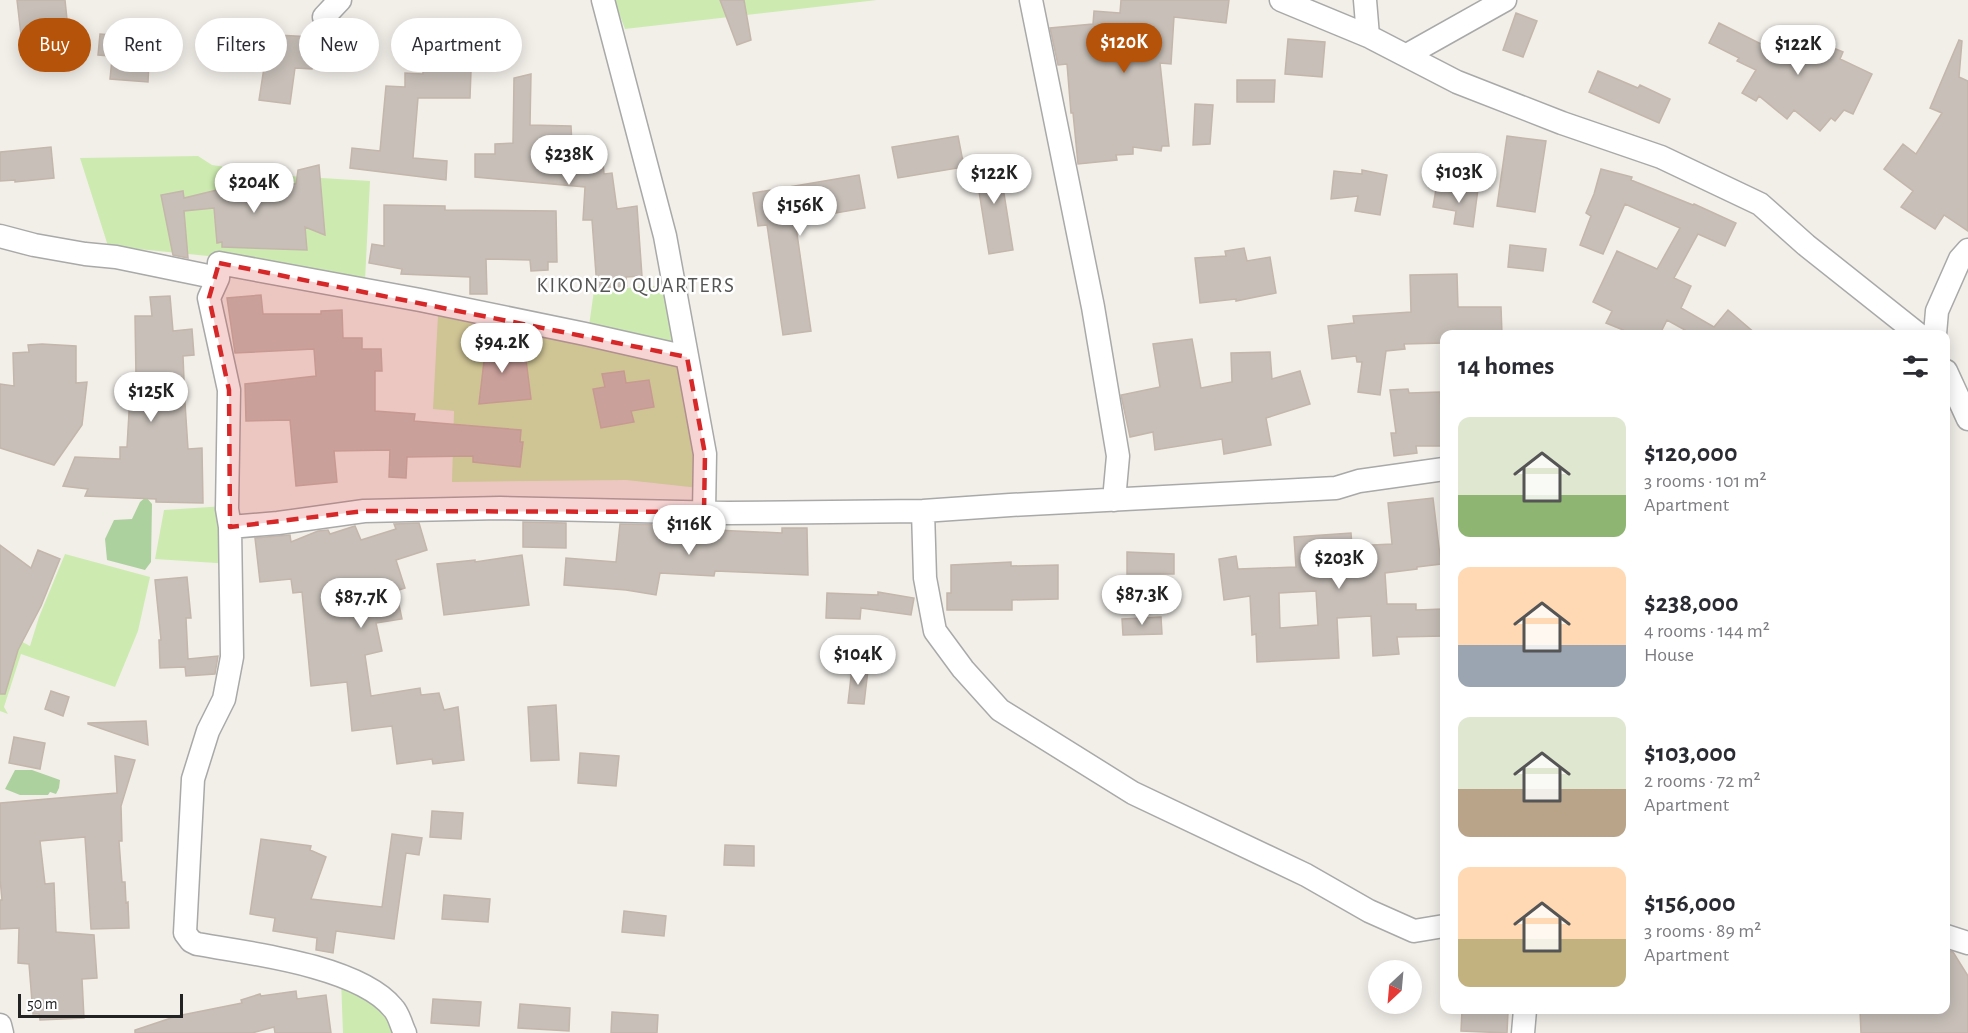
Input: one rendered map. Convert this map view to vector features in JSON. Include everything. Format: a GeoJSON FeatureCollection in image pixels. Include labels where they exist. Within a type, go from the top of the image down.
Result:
{"type":"FeatureCollection","features":[{"type":"Feature","properties":{"kind":"street"},"geometry":{"type":"LineString","coordinates":[[324,17],[340,0]]}},
{"type":"Feature","properties":{"kind":"street"},"geometry":{"type":"LineString","coordinates":[[603,0],[665,236],[705,454],[705,512]]}},
{"type":"Feature","properties":{"kind":"street"},"geometry":{"type":"LineString","coordinates":[[1031,0],[1093,307],[1118,456],[1114,500]]}},
{"type":"Feature","properties":{"kind":"street"},"geometry":{"type":"LineString","coordinates":[[1281,0],[1368,36],[1457,82],[1661,157],[1760,204],[1806,245],[1913,330]]}},
{"type":"Feature","properties":{"kind":"street"},"geometry":{"type":"LineString","coordinates":[[1365,0],[1368,36]]}},
{"type":"Feature","properties":{"kind":"street"},"geometry":{"type":"LineString","coordinates":[[1407,55],[1505,0]]}},
{"type":"Feature","properties":{"kind":"street"},"geometry":{"type":"LineString","coordinates":[[0,236],[34,245],[117,257],[218,278]]}},
{"type":"Feature","properties":{"kind":"street"},"geometry":{"type":"LineString","coordinates":[[1935,330],[1937,311],[1960,260],[1968,250]]}},
{"type":"Feature","properties":{"kind":"street"},"geometry":{"type":"LineString","coordinates":[[405,1033],[395,1009],[366,985],[337,974],[241,951],[197,944],[191,941],[186,933],[193,779],[208,731],[224,699],[232,657],[230,527],[227,509],[229,390],[209,298],[218,278],[219,263],[519,320],[687,357]]}},
{"type":"Feature","properties":{"kind":"street"},"geometry":{"type":"LineString","coordinates":[[1950,380],[1968,418]]}},
{"type":"Feature","properties":{"kind":"street"},"geometry":{"type":"LineString","coordinates":[[230,527],[279,523],[364,511],[500,508],[799,513],[923,512],[1336,488],[1359,481],[1440,470]]}},
{"type":"Feature","properties":{"kind":"street"},"geometry":{"type":"LineString","coordinates":[[923,512],[926,578],[934,632],[1000,710],[1133,793],[1306,875],[1369,911],[1414,931],[1440,927]]}},
{"type":"Feature","properties":{"kind":"street"},"geometry":{"type":"LineString","coordinates":[[1950,937],[1968,943]]}},
{"type":"Feature","properties":{"kind":"street"},"geometry":{"type":"LineString","coordinates":[[1523,1033],[1525,1014]]}},
{"type":"Feature","properties":{"kind":"street"},"geometry":{"type":"LineString","coordinates":[[0,1025],[2,1033]]}},
{"type":"Feature","properties":{"kind":"highlighted area"},"geometry":{"type":"Polygon","coordinates":[[[219,263],[687,357],[705,454],[704,512],[364,511],[230,527],[229,390],[209,298],[219,263]]]}},
{"type":"Feature","properties":{"kind":"green space"},"geometry":{"type":"Polygon","coordinates":[[[614,0],[877,0],[625,29],[614,0]]]}},
{"type":"Feature","properties":{"kind":"green space"},"geometry":{"type":"Polygon","coordinates":[[[198,156],[212,165],[289,176],[370,181],[365,281],[218,257],[108,246],[80,158],[198,156]]]}},
{"type":"Feature","properties":{"kind":"green space"},"geometry":{"type":"Polygon","coordinates":[[[671,285],[682,345],[589,326],[594,290],[671,285]]]}},
{"type":"Feature","properties":{"kind":"green space"},"geometry":{"type":"Polygon","coordinates":[[[438,315],[675,362],[683,373],[699,488],[626,480],[452,482],[454,411],[433,409],[438,315]]]}},
{"type":"Feature","properties":{"kind":"green space"},"geometry":{"type":"Polygon","coordinates":[[[146,497],[152,504],[151,562],[145,570],[107,560],[105,539],[114,520],[132,519],[140,502],[146,497]]]}},
{"type":"Feature","properties":{"kind":"green space"},"geometry":{"type":"Polygon","coordinates":[[[225,506],[231,564],[155,559],[164,510],[225,506]]]}},
{"type":"Feature","properties":{"kind":"green space"},"geometry":{"type":"Polygon","coordinates":[[[65,554],[150,577],[138,631],[115,687],[21,654],[4,707],[8,714],[0,711],[0,630],[30,646],[39,617],[65,554]]]}},
{"type":"Feature","properties":{"kind":"green space"},"geometry":{"type":"Polygon","coordinates":[[[15,770],[32,770],[60,780],[59,788],[56,794],[50,792],[48,795],[20,795],[5,789],[15,770]]]}},
{"type":"Feature","properties":{"kind":"green space"},"geometry":{"type":"Polygon","coordinates":[[[341,980],[367,991],[398,1033],[343,1033],[341,980]]]}},
{"type":"Feature","properties":{"kind":"building"},"geometry":{"type":"Polygon","coordinates":[[[17,0],[65,0],[67,18],[19,18],[17,0]]]}},
{"type":"Feature","properties":{"kind":"building"},"geometry":{"type":"Polygon","coordinates":[[[720,0],[744,0],[751,40],[737,45],[720,0]]]}},
{"type":"Feature","properties":{"kind":"building"},"geometry":{"type":"Polygon","coordinates":[[[1121,0],[1229,0],[1226,23],[1174,17],[1171,64],[1160,63],[1169,146],[1162,146],[1161,151],[1133,147],[1133,154],[1116,155],[1117,160],[1078,164],[1067,64],[1058,65],[1050,28],[1093,24],[1094,11],[1120,13],[1121,0]]]}},
{"type":"Feature","properties":{"kind":"building"},"geometry":{"type":"Polygon","coordinates":[[[1516,13],[1537,21],[1523,57],[1503,50],[1516,13]]]}},
{"type":"Feature","properties":{"kind":"building"},"geometry":{"type":"Polygon","coordinates":[[[1719,23],[1769,48],[1772,44],[1786,52],[1804,28],[1826,45],[1843,52],[1840,59],[1872,74],[1853,114],[1844,110],[1835,121],[1831,118],[1820,131],[1794,110],[1787,119],[1759,96],[1756,101],[1742,93],[1756,70],[1737,61],[1739,58],[1709,43],[1719,23]]]}},
{"type":"Feature","properties":{"kind":"building"},"geometry":{"type":"Polygon","coordinates":[[[100,34],[103,34],[103,55],[98,55],[100,34]]]}},
{"type":"Feature","properties":{"kind":"building"},"geometry":{"type":"Polygon","coordinates":[[[287,36],[299,36],[299,68],[295,68],[290,104],[259,100],[263,72],[287,72],[287,36]]]}},
{"type":"Feature","properties":{"kind":"building"},"geometry":{"type":"Polygon","coordinates":[[[1288,39],[1325,42],[1322,77],[1285,74],[1288,39]]]}},
{"type":"Feature","properties":{"kind":"building"},"geometry":{"type":"Polygon","coordinates":[[[1959,40],[1962,41],[1959,77],[1968,81],[1968,231],[1944,215],[1935,229],[1901,207],[1913,191],[1884,169],[1903,144],[1916,154],[1942,113],[1930,108],[1959,40]]]}},
{"type":"Feature","properties":{"kind":"building"},"geometry":{"type":"Polygon","coordinates":[[[1598,71],[1638,88],[1640,85],[1670,99],[1659,123],[1589,92],[1598,71]]]}},
{"type":"Feature","properties":{"kind":"building"},"geometry":{"type":"Polygon","coordinates":[[[111,72],[148,72],[148,82],[110,79],[111,72]]]}},
{"type":"Feature","properties":{"kind":"building"},"geometry":{"type":"Polygon","coordinates":[[[423,72],[471,72],[470,98],[418,98],[413,158],[447,161],[446,180],[350,168],[352,148],[380,151],[386,86],[405,87],[405,73],[423,74],[423,72]]]}},
{"type":"Feature","properties":{"kind":"building"},"geometry":{"type":"Polygon","coordinates":[[[531,74],[530,125],[571,126],[573,164],[603,161],[604,174],[612,173],[617,209],[637,206],[642,276],[626,277],[627,286],[597,288],[592,220],[583,220],[585,187],[475,177],[475,154],[495,154],[495,144],[513,143],[514,78],[531,74]]]}},
{"type":"Feature","properties":{"kind":"building"},"geometry":{"type":"Polygon","coordinates":[[[1237,80],[1275,80],[1274,102],[1237,102],[1237,80]]]}},
{"type":"Feature","properties":{"kind":"building"},"geometry":{"type":"Polygon","coordinates":[[[1195,104],[1213,105],[1210,144],[1193,145],[1195,104]]]}},
{"type":"Feature","properties":{"kind":"building"},"geometry":{"type":"Polygon","coordinates":[[[958,136],[964,167],[898,178],[892,147],[958,136]]]}},
{"type":"Feature","properties":{"kind":"building"},"geometry":{"type":"Polygon","coordinates":[[[1507,136],[1546,141],[1535,212],[1497,206],[1507,136]]]}},
{"type":"Feature","properties":{"kind":"building"},"geometry":{"type":"Polygon","coordinates":[[[51,147],[54,178],[15,182],[15,180],[0,181],[0,152],[51,147]]]}},
{"type":"Feature","properties":{"kind":"building"},"geometry":{"type":"Polygon","coordinates":[[[998,156],[1013,250],[989,254],[974,160],[998,156]]]}},
{"type":"Feature","properties":{"kind":"building"},"geometry":{"type":"Polygon","coordinates":[[[319,165],[325,235],[305,227],[307,250],[222,247],[222,242],[217,243],[214,208],[184,211],[188,258],[173,255],[161,195],[183,191],[184,198],[250,182],[296,184],[298,170],[319,165]]]}},
{"type":"Feature","properties":{"kind":"building"},"geometry":{"type":"Polygon","coordinates":[[[1601,169],[1632,177],[1631,180],[1736,223],[1725,246],[1698,234],[1674,278],[1691,286],[1681,308],[1714,327],[1728,310],[1751,330],[1685,330],[1667,320],[1662,330],[1623,330],[1606,323],[1612,311],[1593,302],[1617,251],[1657,269],[1680,228],[1625,204],[1603,254],[1580,245],[1591,216],[1586,213],[1601,169]]]}},
{"type":"Feature","properties":{"kind":"building"},"geometry":{"type":"Polygon","coordinates":[[[1362,170],[1387,175],[1380,215],[1355,211],[1358,196],[1331,199],[1334,171],[1362,174],[1362,170]]]}},
{"type":"Feature","properties":{"kind":"building"},"geometry":{"type":"Polygon","coordinates":[[[859,175],[865,208],[795,220],[811,331],[783,335],[767,225],[758,226],[753,193],[859,175]]]}},
{"type":"Feature","properties":{"kind":"building"},"geometry":{"type":"Polygon","coordinates":[[[1459,186],[1478,189],[1473,227],[1454,224],[1456,211],[1433,207],[1436,189],[1458,193],[1459,186]]]}},
{"type":"Feature","properties":{"kind":"building"},"geometry":{"type":"Polygon","coordinates":[[[384,205],[445,206],[445,210],[556,211],[557,262],[548,262],[548,270],[531,271],[530,260],[486,259],[487,294],[470,294],[470,277],[401,274],[402,269],[369,263],[372,244],[384,246],[384,205]]]}},
{"type":"Feature","properties":{"kind":"building"},"geometry":{"type":"Polygon","coordinates":[[[1510,245],[1546,249],[1543,271],[1508,267],[1510,245]]]}},
{"type":"Feature","properties":{"kind":"building"},"geometry":{"type":"Polygon","coordinates":[[[1244,248],[1247,261],[1270,257],[1276,293],[1236,301],[1236,299],[1200,303],[1195,258],[1226,256],[1225,251],[1244,248]]]}},
{"type":"Feature","properties":{"kind":"building"},"geometry":{"type":"Polygon","coordinates":[[[1457,274],[1458,307],[1501,307],[1502,330],[1440,330],[1440,343],[1404,344],[1405,349],[1386,351],[1380,395],[1358,392],[1362,362],[1357,362],[1356,356],[1332,359],[1328,326],[1354,323],[1353,316],[1411,312],[1410,275],[1457,274]]]}},
{"type":"Feature","properties":{"kind":"building"},"geometry":{"type":"Polygon","coordinates":[[[261,295],[263,314],[321,314],[321,311],[342,310],[343,338],[362,338],[362,349],[381,349],[382,371],[375,371],[375,411],[415,414],[414,421],[521,430],[520,442],[523,442],[520,467],[473,462],[473,456],[407,457],[406,478],[389,477],[390,450],[334,451],[337,482],[296,486],[290,420],[246,421],[245,384],[316,376],[314,349],[235,353],[227,298],[261,295]]]}},
{"type":"Feature","properties":{"kind":"building"},"geometry":{"type":"Polygon","coordinates":[[[170,296],[173,331],[192,329],[194,355],[183,356],[185,403],[188,449],[202,448],[203,503],[85,496],[88,489],[63,486],[75,457],[120,459],[120,447],[127,447],[130,395],[121,396],[121,379],[136,378],[135,316],[152,316],[150,297],[170,296]]]}},
{"type":"Feature","properties":{"kind":"building"},"geometry":{"type":"Polygon","coordinates":[[[481,339],[514,342],[512,360],[526,360],[531,399],[479,404],[484,361],[479,361],[481,339]]]}},
{"type":"Feature","properties":{"kind":"building"},"geometry":{"type":"Polygon","coordinates":[[[1192,339],[1201,388],[1232,382],[1231,353],[1270,352],[1272,379],[1300,371],[1310,404],[1266,418],[1271,445],[1235,452],[1224,454],[1222,439],[1155,450],[1153,432],[1130,437],[1121,395],[1160,387],[1153,344],[1192,339]]]}},
{"type":"Feature","properties":{"kind":"building"},"geometry":{"type":"Polygon","coordinates":[[[28,345],[76,346],[76,383],[87,382],[82,425],[54,465],[0,448],[0,384],[14,386],[13,353],[29,352],[28,345]]]}},
{"type":"Feature","properties":{"kind":"building"},"geometry":{"type":"Polygon","coordinates":[[[624,371],[626,383],[649,380],[654,407],[631,411],[634,422],[601,428],[593,389],[605,387],[602,374],[624,371]]]}},
{"type":"Feature","properties":{"kind":"building"},"geometry":{"type":"Polygon","coordinates":[[[1408,389],[1409,393],[1440,392],[1440,446],[1416,446],[1417,453],[1394,456],[1391,433],[1396,433],[1390,390],[1408,389]]]}},
{"type":"Feature","properties":{"kind":"building"},"geometry":{"type":"Polygon","coordinates":[[[1433,498],[1440,564],[1385,573],[1387,604],[1416,604],[1416,610],[1440,609],[1440,636],[1397,637],[1399,654],[1373,656],[1371,616],[1337,618],[1339,658],[1257,662],[1256,634],[1252,635],[1250,596],[1224,600],[1219,559],[1236,556],[1238,569],[1296,567],[1294,537],[1351,533],[1352,546],[1392,544],[1388,503],[1433,498]],[[1316,591],[1279,593],[1280,628],[1318,625],[1316,591]]]}},
{"type":"Feature","properties":{"kind":"building"},"geometry":{"type":"Polygon","coordinates":[[[523,522],[566,523],[566,548],[523,547],[523,522]]]}},
{"type":"Feature","properties":{"kind":"building"},"geometry":{"type":"Polygon","coordinates":[[[419,523],[427,550],[396,560],[405,588],[396,591],[402,619],[376,623],[382,651],[365,655],[371,696],[420,688],[421,695],[439,693],[444,710],[458,707],[464,760],[433,764],[432,759],[397,764],[392,726],[352,731],[347,682],[311,686],[302,592],[293,593],[291,579],[260,582],[255,538],[290,535],[291,542],[318,531],[328,530],[330,534],[355,526],[361,540],[396,529],[394,524],[419,523]]]}},
{"type":"Feature","properties":{"kind":"building"},"geometry":{"type":"Polygon","coordinates":[[[620,524],[716,526],[715,530],[782,533],[782,528],[807,528],[808,575],[715,571],[714,576],[660,573],[656,595],[564,585],[566,558],[616,562],[620,524]]]}},
{"type":"Feature","properties":{"kind":"building"},"geometry":{"type":"Polygon","coordinates":[[[0,545],[31,568],[38,550],[60,559],[41,606],[18,650],[5,694],[0,694],[0,545]]]}},
{"type":"Feature","properties":{"kind":"building"},"geometry":{"type":"Polygon","coordinates":[[[1127,552],[1174,554],[1174,574],[1127,574],[1127,552]]]}},
{"type":"Feature","properties":{"kind":"building"},"geometry":{"type":"Polygon","coordinates":[[[522,555],[529,605],[444,615],[437,564],[475,560],[475,562],[522,555]]]}},
{"type":"Feature","properties":{"kind":"building"},"geometry":{"type":"Polygon","coordinates":[[[1011,562],[1011,566],[1058,565],[1058,599],[1012,600],[1012,610],[947,610],[947,593],[951,593],[951,565],[1011,562]]]}},
{"type":"Feature","properties":{"kind":"building"},"geometry":{"type":"Polygon","coordinates":[[[187,577],[191,618],[186,618],[188,659],[218,656],[215,674],[186,676],[185,667],[160,668],[159,640],[161,640],[155,580],[187,577]]]}},
{"type":"Feature","properties":{"kind":"building"},"geometry":{"type":"Polygon","coordinates":[[[878,592],[914,598],[911,615],[861,608],[860,619],[826,618],[827,593],[878,595],[878,592]]]}},
{"type":"Feature","properties":{"kind":"building"},"geometry":{"type":"Polygon","coordinates":[[[1161,617],[1162,634],[1123,635],[1122,619],[1161,617]]]}},
{"type":"Feature","properties":{"kind":"building"},"geometry":{"type":"Polygon","coordinates":[[[852,668],[868,670],[864,704],[848,703],[852,668]]]}},
{"type":"Feature","properties":{"kind":"building"},"geometry":{"type":"Polygon","coordinates":[[[51,691],[69,697],[63,716],[45,709],[51,691]]]}},
{"type":"Feature","properties":{"kind":"building"},"geometry":{"type":"Polygon","coordinates":[[[556,705],[559,760],[531,761],[528,707],[556,705]]]}},
{"type":"Feature","properties":{"kind":"building"},"geometry":{"type":"Polygon","coordinates":[[[146,721],[148,745],[88,724],[88,723],[146,721]]]}},
{"type":"Feature","properties":{"kind":"building"},"geometry":{"type":"Polygon","coordinates":[[[14,737],[45,743],[40,769],[9,763],[14,737]]]}},
{"type":"Feature","properties":{"kind":"building"},"geometry":{"type":"Polygon","coordinates":[[[580,753],[619,756],[616,786],[578,783],[580,753]]]}},
{"type":"Feature","properties":{"kind":"building"},"geometry":{"type":"Polygon","coordinates":[[[115,756],[135,760],[121,806],[122,841],[119,841],[122,882],[125,882],[126,903],[128,902],[129,928],[91,929],[85,837],[40,841],[45,884],[54,883],[56,932],[94,935],[97,978],[82,979],[84,1018],[40,1020],[39,1014],[33,1014],[29,964],[18,963],[19,928],[0,929],[0,900],[2,900],[0,803],[117,793],[115,756]]]}},
{"type":"Feature","properties":{"kind":"building"},"geometry":{"type":"Polygon","coordinates":[[[432,811],[463,813],[461,839],[430,837],[432,811]]]}},
{"type":"Feature","properties":{"kind":"building"},"geometry":{"type":"Polygon","coordinates":[[[392,834],[422,838],[419,855],[406,853],[394,939],[336,931],[333,953],[316,950],[317,938],[273,931],[275,918],[250,914],[261,839],[311,846],[310,850],[326,857],[311,899],[382,907],[392,834]]]}},
{"type":"Feature","properties":{"kind":"building"},"geometry":{"type":"Polygon","coordinates":[[[725,845],[754,846],[754,866],[724,865],[725,845]]]}},
{"type":"Feature","properties":{"kind":"building"},"geometry":{"type":"Polygon","coordinates":[[[444,895],[490,899],[488,922],[442,919],[444,895]]]}},
{"type":"Feature","properties":{"kind":"building"},"geometry":{"type":"Polygon","coordinates":[[[624,911],[666,916],[664,936],[622,932],[624,911]]]}},
{"type":"Feature","properties":{"kind":"building"},"geometry":{"type":"Polygon","coordinates":[[[1950,951],[1953,952],[1968,976],[1968,1033],[1861,1033],[1860,1014],[1950,1014],[1950,951]]]}},
{"type":"Feature","properties":{"kind":"building"},"geometry":{"type":"Polygon","coordinates":[[[296,991],[297,999],[326,995],[331,1033],[275,1033],[274,1027],[252,1033],[135,1033],[135,1030],[177,1016],[242,1003],[241,1000],[260,994],[261,996],[296,991]]]}},
{"type":"Feature","properties":{"kind":"building"},"geometry":{"type":"Polygon","coordinates":[[[433,999],[481,1002],[479,1026],[431,1023],[433,999]]]}},
{"type":"Feature","properties":{"kind":"building"},"geometry":{"type":"Polygon","coordinates":[[[520,1004],[570,1008],[569,1031],[518,1028],[520,1004]]]}},
{"type":"Feature","properties":{"kind":"building"},"geometry":{"type":"Polygon","coordinates":[[[612,1012],[658,1015],[657,1033],[611,1033],[612,1012]]]}},
{"type":"Feature","properties":{"kind":"building"},"geometry":{"type":"Polygon","coordinates":[[[1462,1014],[1508,1014],[1507,1033],[1461,1031],[1462,1014]]]}},
{"type":"Feature","properties":{"kind":"district","name":"KIKONZO QUARTERS"},"geometry":{"type":"Point","coordinates":[636,285]}}]}
